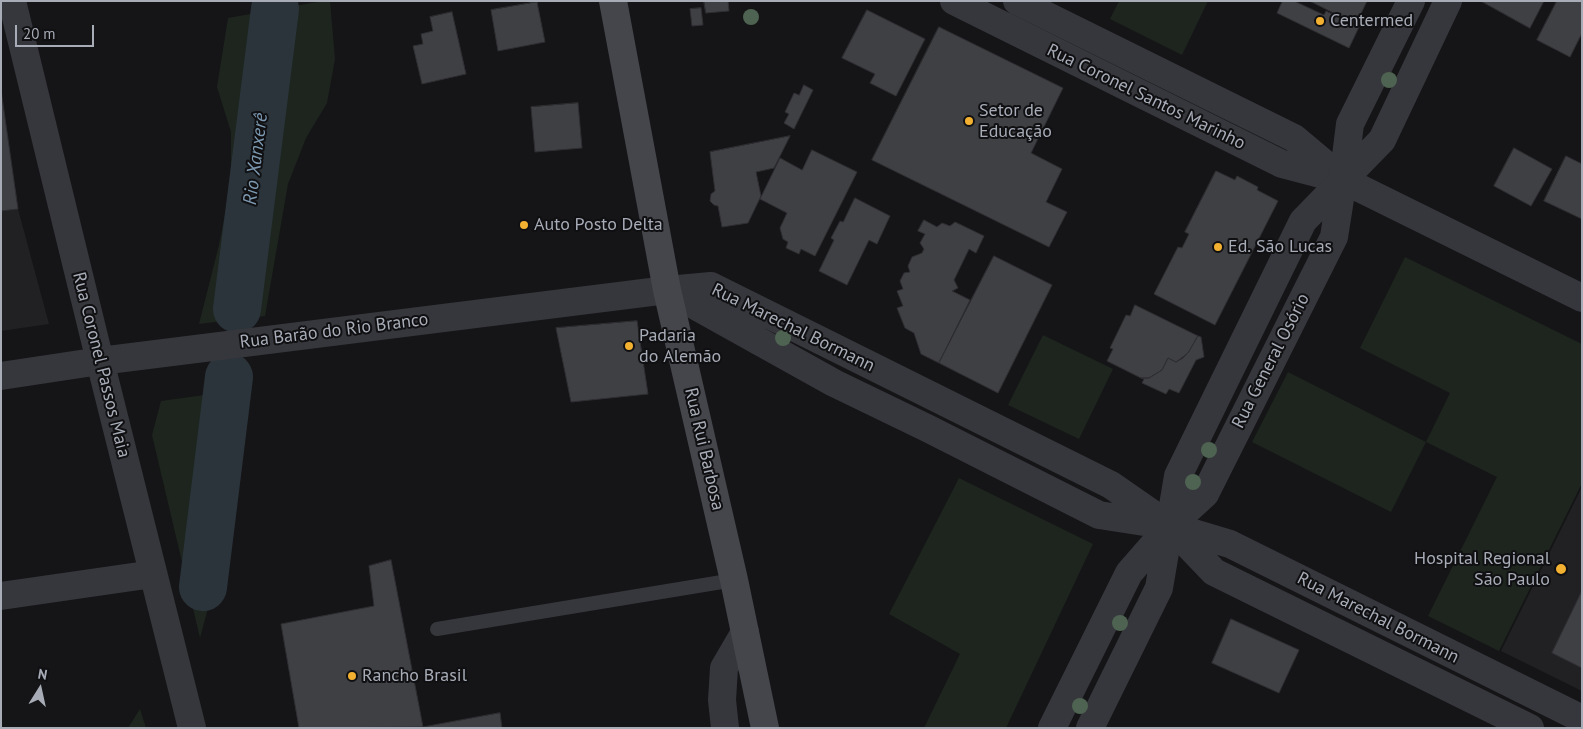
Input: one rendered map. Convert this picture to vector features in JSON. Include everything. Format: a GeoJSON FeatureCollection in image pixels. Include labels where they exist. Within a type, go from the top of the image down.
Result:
{"type":"FeatureCollection","features":[{"type":"Feature","properties":{"kind":"main road","name":"Rua Rui Barbosa"},"geometry":{"type":"LineString","coordinates":[[613,1],[667,290],[734,580],[765,728]]}},
{"type":"Feature","properties":{"kind":"street","name":"Rua Coronel Passos Maia"},"geometry":{"type":"LineString","coordinates":[[12,1],[192,728]]}},
{"type":"Feature","properties":{"kind":"street","name":"Rua Coronel Santos Marinho"},"geometry":{"type":"LineString","coordinates":[[1017,1],[1294,138],[1343,180]]}},
{"type":"Feature","properties":{"kind":"street","name":"Rua General Osório"},"geometry":{"type":"LineString","coordinates":[[1052,728],[1129,573],[1170,526],[1205,494],[1334,237],[1350,124],[1410,1]]}},
{"type":"Feature","properties":{"kind":"street","name":"Rua Coronel Santos Marinho"},"geometry":{"type":"LineString","coordinates":[[960,3],[1282,164],[1343,180],[1582,298]]}},
{"type":"Feature","properties":{"kind":"street","name":"Rua General Osório"},"geometry":{"type":"LineString","coordinates":[[1090,728],[1159,588],[1178,476],[1303,221],[1382,140],[1441,4]]}},
{"type":"Feature","properties":{"kind":"street"},"geometry":{"type":"LineString","coordinates":[[1140,94],[1152,68]]}},
{"type":"Feature","properties":{"kind":"street","name":"Rua Marechal Bormann"},"geometry":{"type":"LineString","coordinates":[[667,290],[711,286],[1111,485],[1170,526],[1214,572],[1530,728]]}},
{"type":"Feature","properties":{"kind":"street","name":"Rua Barão do Rio Branco"},"geometry":{"type":"LineString","coordinates":[[1,376],[100,361],[667,290]]}},
{"type":"Feature","properties":{"kind":"street","name":"Rua Marechal Bormann"},"geometry":{"type":"LineString","coordinates":[[667,290],[834,383],[1099,515],[1170,526],[1230,544],[1582,719]]}},
{"type":"Feature","properties":{"kind":"street"},"geometry":{"type":"LineString","coordinates":[[1269,292],[1299,306]]}},
{"type":"Feature","properties":{"kind":"street"},"geometry":{"type":"LineString","coordinates":[[834,383],[849,354]]}},
{"type":"Feature","properties":{"kind":"street"},"geometry":{"type":"LineString","coordinates":[[1222,387],[1252,399]]}},
{"type":"Feature","properties":{"kind":"street"},"geometry":{"type":"LineString","coordinates":[[927,428],[941,400]]}},
{"type":"Feature","properties":{"kind":"street"},"geometry":{"type":"LineString","coordinates":[[1013,472],[1028,443]]}},
{"type":"Feature","properties":{"kind":"street"},"geometry":{"type":"LineString","coordinates":[[1,596],[153,574]]}},
{"type":"Feature","properties":{"kind":"street"},"geometry":{"type":"LineString","coordinates":[[1316,622],[1331,594]]}},
{"type":"Feature","properties":{"kind":"street"},"geometry":{"type":"LineString","coordinates":[[725,728],[722,700],[724,668],[745,632]]}},
{"type":"Feature","properties":{"kind":"street"},"geometry":{"type":"LineString","coordinates":[[1435,681],[1448,653]]}},
{"type":"Feature","properties":{"kind":"street"},"geometry":{"type":"LineString","coordinates":[[1088,654],[1119,670]]}},
{"type":"Feature","properties":{"kind":"lane"},"geometry":{"type":"LineString","coordinates":[[437,629],[734,580]]}},
{"type":"Feature","properties":{"kind":"shaded area"},"geometry":{"type":"Polygon","coordinates":[[[330,1],[335,59],[327,103],[306,138],[288,184],[265,316],[199,324],[219,245],[231,183],[231,132],[217,87],[228,18],[330,1]]]}},
{"type":"Feature","properties":{"kind":"shaded area"},"geometry":{"type":"Polygon","coordinates":[[[1119,1],[1208,1],[1182,55],[1110,19],[1119,1]]]}},
{"type":"Feature","properties":{"kind":"shaded area"},"geometry":{"type":"Polygon","coordinates":[[[18,209],[49,324],[1,331],[1,211],[18,209]]]}},
{"type":"Feature","properties":{"kind":"shaded area"},"geometry":{"type":"Polygon","coordinates":[[[1405,257],[1582,344],[1582,483],[1499,651],[1428,616],[1497,477],[1426,442],[1450,393],[1360,348],[1405,257]]]}},
{"type":"Feature","properties":{"kind":"shaded area"},"geometry":{"type":"Polygon","coordinates":[[[1043,335],[1113,369],[1079,439],[1008,405],[1043,335]]]}},
{"type":"Feature","properties":{"kind":"shaded area"},"geometry":{"type":"Polygon","coordinates":[[[1288,372],[1426,442],[1391,512],[1252,442],[1288,372]]]}},
{"type":"Feature","properties":{"kind":"shaded area"},"geometry":{"type":"Polygon","coordinates":[[[241,390],[247,418],[227,537],[200,638],[152,435],[161,401],[241,390]]]}},
{"type":"Feature","properties":{"kind":"shaded area"},"geometry":{"type":"Polygon","coordinates":[[[959,478],[1093,544],[1006,728],[924,728],[960,654],[889,614],[959,478]]]}},
{"type":"Feature","properties":{"kind":"shaded area","name":"Hospital Regional São Paulo"},"geometry":{"type":"Polygon","coordinates":[[[1582,487],[1582,691],[1501,651],[1582,487]]]}},
{"type":"Feature","properties":{"kind":"shaded area"},"geometry":{"type":"Polygon","coordinates":[[[140,709],[146,728],[128,728],[140,709]]]}},
{"type":"Feature","properties":{"kind":"building"},"geometry":{"type":"Polygon","coordinates":[[[704,1],[728,1],[729,11],[706,13],[704,1]]]}},
{"type":"Feature","properties":{"kind":"building","name":"Centermed"},"geometry":{"type":"Polygon","coordinates":[[[1280,1],[1294,1],[1324,15],[1326,11],[1359,27],[1349,48],[1277,13],[1282,2],[1280,1]]]}},
{"type":"Feature","properties":{"kind":"building","name":"Centermed"},"geometry":{"type":"Polygon","coordinates":[[[1310,1],[1367,1],[1356,24],[1310,1]]]}},
{"type":"Feature","properties":{"kind":"building"},"geometry":{"type":"Polygon","coordinates":[[[1481,1],[1544,1],[1530,28],[1481,1]]]}},
{"type":"Feature","properties":{"kind":"building"},"geometry":{"type":"Polygon","coordinates":[[[1557,1],[1582,1],[1582,33],[1570,57],[1537,40],[1557,1]]]}},
{"type":"Feature","properties":{"kind":"building"},"geometry":{"type":"Polygon","coordinates":[[[537,2],[545,42],[498,51],[491,10],[537,2]]]}},
{"type":"Feature","properties":{"kind":"building"},"geometry":{"type":"Polygon","coordinates":[[[701,8],[703,25],[692,26],[690,9],[701,8]]]}},
{"type":"Feature","properties":{"kind":"building"},"geometry":{"type":"Polygon","coordinates":[[[867,10],[925,39],[896,96],[870,83],[875,74],[842,58],[867,10]]]}},
{"type":"Feature","properties":{"kind":"building"},"geometry":{"type":"Polygon","coordinates":[[[452,12],[466,74],[422,84],[413,46],[423,44],[421,34],[433,31],[430,17],[452,12]]]}},
{"type":"Feature","properties":{"kind":"building","name":"Setor de Educação"},"geometry":{"type":"Polygon","coordinates":[[[939,27],[1063,88],[1031,153],[1062,169],[1046,202],[1067,212],[1049,247],[872,160],[939,27]]]}},
{"type":"Feature","properties":{"kind":"building"},"geometry":{"type":"Polygon","coordinates":[[[804,85],[813,90],[794,129],[784,123],[789,114],[785,112],[794,93],[799,95],[804,85]]]}},
{"type":"Feature","properties":{"kind":"building"},"geometry":{"type":"Polygon","coordinates":[[[1,90],[18,209],[1,211],[1,90]]]}},
{"type":"Feature","properties":{"kind":"building"},"geometry":{"type":"Polygon","coordinates":[[[578,103],[582,148],[535,152],[531,107],[578,103]]]}},
{"type":"Feature","properties":{"kind":"building"},"geometry":{"type":"Polygon","coordinates":[[[790,136],[774,168],[756,172],[761,196],[748,223],[722,227],[718,206],[710,201],[711,194],[715,191],[710,152],[790,136]]]}},
{"type":"Feature","properties":{"kind":"building"},"geometry":{"type":"Polygon","coordinates":[[[1514,148],[1552,169],[1531,206],[1494,186],[1514,148]]]}},
{"type":"Feature","properties":{"kind":"building"},"geometry":{"type":"Polygon","coordinates":[[[812,150],[857,172],[815,256],[801,249],[799,254],[786,248],[788,242],[783,239],[780,228],[787,213],[760,199],[780,158],[802,170],[812,150]]]}},
{"type":"Feature","properties":{"kind":"building"},"geometry":{"type":"Polygon","coordinates":[[[1566,156],[1582,164],[1582,219],[1544,201],[1566,156]]]}},
{"type":"Feature","properties":{"kind":"building","name":"Ed. São Lucas"},"geometry":{"type":"Polygon","coordinates":[[[1216,171],[1235,180],[1237,176],[1258,187],[1257,190],[1278,201],[1215,325],[1154,294],[1178,247],[1182,248],[1189,234],[1185,232],[1216,171]]]}},
{"type":"Feature","properties":{"kind":"building"},"geometry":{"type":"Polygon","coordinates":[[[855,198],[890,216],[877,244],[869,240],[847,285],[819,271],[834,240],[831,238],[840,221],[843,222],[855,198]]]}},
{"type":"Feature","properties":{"kind":"building"},"geometry":{"type":"Polygon","coordinates":[[[924,220],[937,227],[942,223],[950,226],[955,222],[984,236],[976,253],[969,249],[954,280],[958,288],[952,291],[970,300],[939,363],[921,354],[914,333],[905,328],[897,308],[903,306],[897,291],[903,289],[900,281],[904,273],[910,272],[908,266],[912,257],[922,253],[924,249],[920,243],[925,234],[918,231],[924,220]]]}},
{"type":"Feature","properties":{"kind":"building"},"geometry":{"type":"Polygon","coordinates":[[[994,256],[1052,285],[998,393],[939,363],[994,256]]]}},
{"type":"Feature","properties":{"kind":"building"},"geometry":{"type":"Polygon","coordinates":[[[1135,305],[1198,336],[1188,353],[1176,362],[1168,358],[1162,370],[1149,378],[1141,378],[1107,361],[1113,349],[1110,348],[1126,315],[1130,316],[1135,305]]]}},
{"type":"Feature","properties":{"kind":"building"},"geometry":{"type":"Polygon","coordinates":[[[637,321],[648,394],[571,402],[556,328],[637,321]]]}},
{"type":"Feature","properties":{"kind":"building"},"geometry":{"type":"Polygon","coordinates":[[[1198,336],[1201,337],[1204,357],[1196,360],[1179,393],[1169,389],[1166,394],[1142,383],[1144,379],[1141,378],[1149,378],[1162,370],[1168,358],[1176,362],[1183,358],[1198,336]]]}},
{"type":"Feature","properties":{"kind":"building","name":"Rancho Brasil"},"geometry":{"type":"Polygon","coordinates":[[[391,560],[423,727],[299,728],[281,624],[374,606],[369,566],[391,560]]]}},
{"type":"Feature","properties":{"kind":"building"},"geometry":{"type":"Polygon","coordinates":[[[1582,591],[1582,668],[1552,653],[1582,591]]]}},
{"type":"Feature","properties":{"kind":"building"},"geometry":{"type":"Polygon","coordinates":[[[1231,619],[1299,650],[1279,693],[1212,663],[1231,619]]]}},
{"type":"Feature","properties":{"kind":"building"},"geometry":{"type":"Polygon","coordinates":[[[500,713],[502,728],[420,728],[423,727],[500,713]]]}},
{"type":"Feature","properties":{"kind":"waterway","name":"Rio Xanxerê"},"geometry":{"type":"LineString","coordinates":[[237,309],[275,9]]}},
{"type":"Feature","properties":{"kind":"waterway","name":"Rio Xanxerê"},"geometry":{"type":"LineString","coordinates":[[203,587],[229,377]]}},
{"type":"Feature","properties":{"kind":"place","name":"Centermed"},"geometry":{"type":"Point","coordinates":[1320,21]}},
{"type":"Feature","properties":{"kind":"place","name":"Setor de Educação"},"geometry":{"type":"Point","coordinates":[969,121]}},
{"type":"Feature","properties":{"kind":"place","name":"Auto Posto Delta"},"geometry":{"type":"Point","coordinates":[524,225]}},
{"type":"Feature","properties":{"kind":"place","name":"Ed. São Lucas"},"geometry":{"type":"Point","coordinates":[1218,247]}},
{"type":"Feature","properties":{"kind":"place","name":"Padaria do Alemão"},"geometry":{"type":"Point","coordinates":[629,346]}},
{"type":"Feature","properties":{"kind":"place","name":"Hospital Regional São Paulo"},"geometry":{"type":"Point","coordinates":[1561,569]}},
{"type":"Feature","properties":{"kind":"place","name":"Rancho Brasil"},"geometry":{"type":"Point","coordinates":[352,676]}}]}
